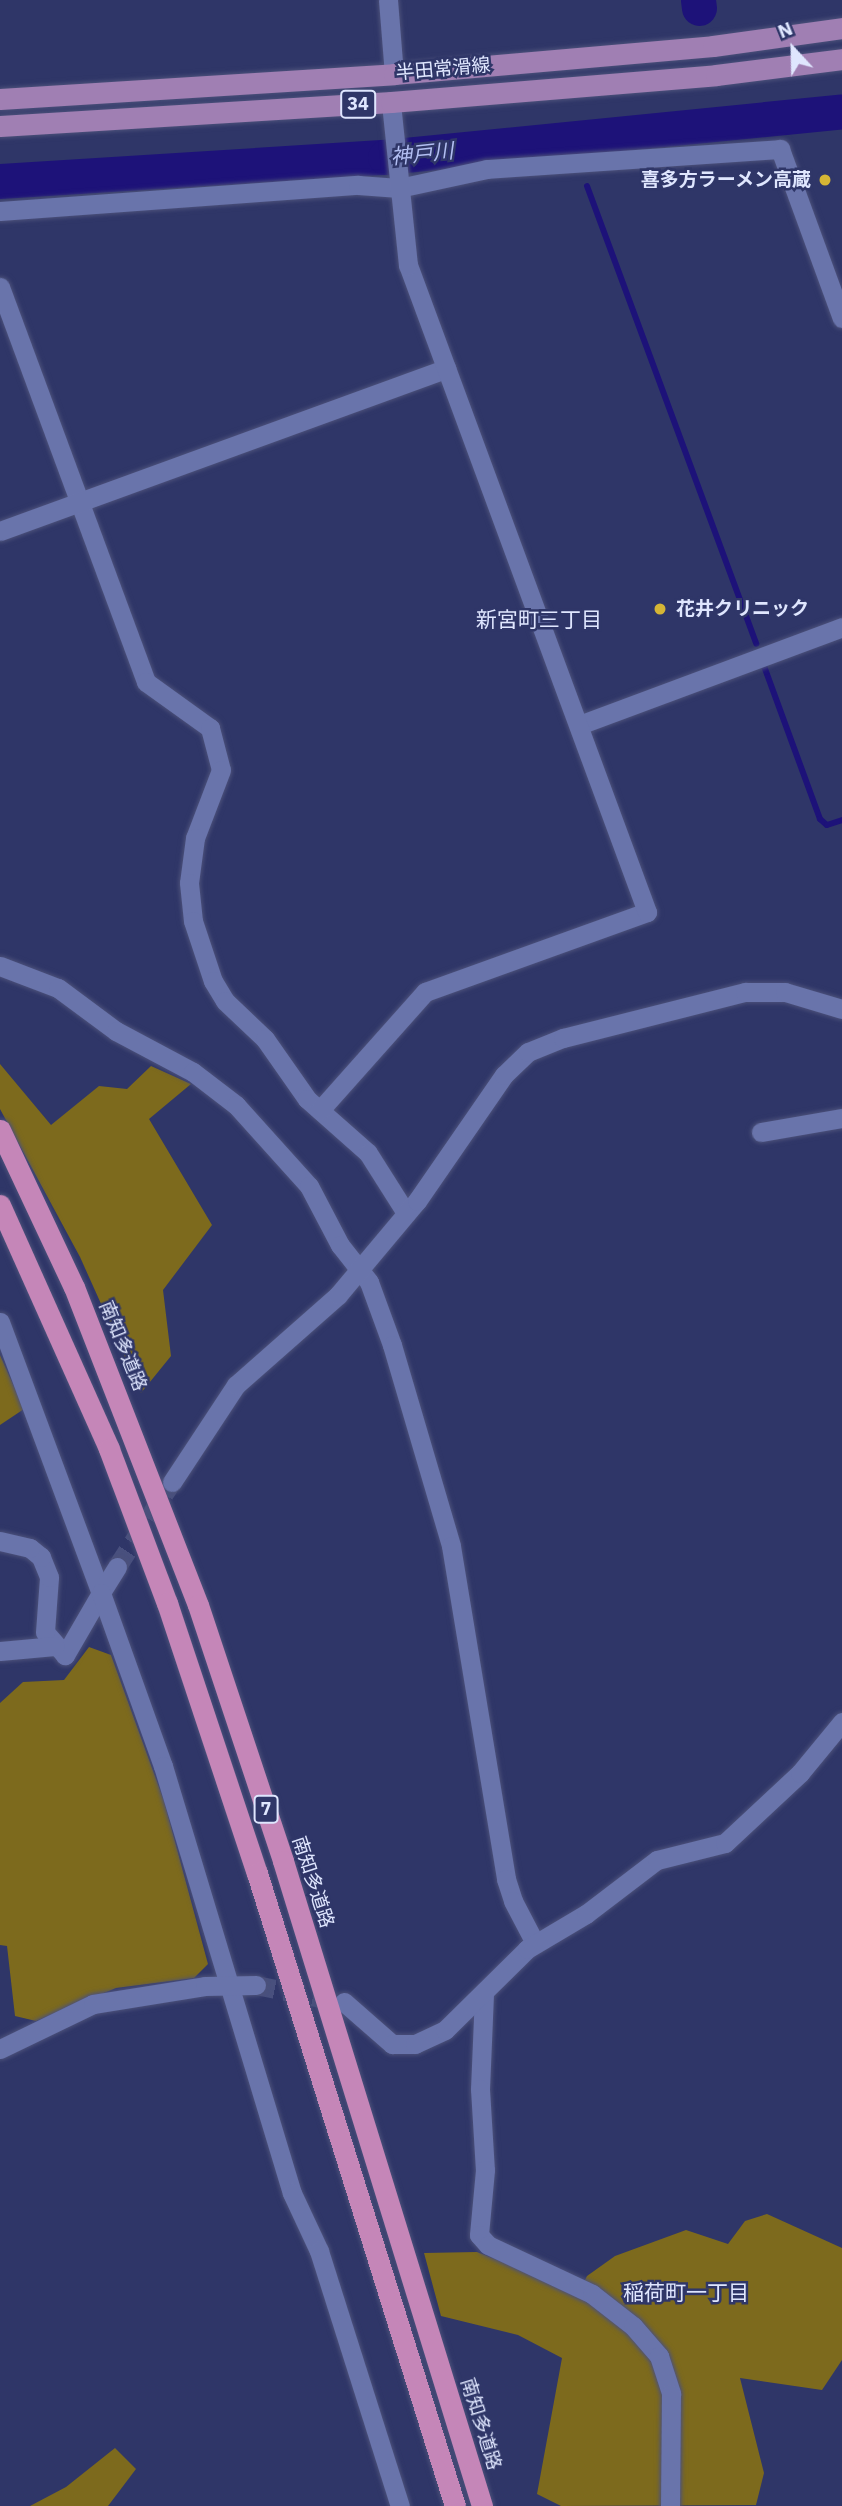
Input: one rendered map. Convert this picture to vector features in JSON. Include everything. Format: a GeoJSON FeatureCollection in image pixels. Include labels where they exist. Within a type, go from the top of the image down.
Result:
{"type":"FeatureCollection","features":[{"type":"Feature","properties":{"kind":"highway","name":"南知多道路"},"geometry":{"type":"LineString","coordinates":[[0,1130],[74,1287],[198,1605],[287,1874],[482,2506]]}},
{"type":"Feature","properties":{"kind":"highway","name":"7"},"geometry":{"type":"LineString","coordinates":[[0,1205],[109,1449],[167,1603],[257,1873],[455,2506]]}},
{"type":"Feature","properties":{"kind":"main road","name":"半田常滑線"},"geometry":{"type":"LineString","coordinates":[[0,99],[394,74],[713,46],[842,28]]}},
{"type":"Feature","properties":{"kind":"main road","name":"半田常滑線"},"geometry":{"type":"LineString","coordinates":[[0,126],[391,102],[716,75],[842,59]]}},
{"type":"Feature","properties":{"kind":"street"},"geometry":{"type":"LineString","coordinates":[[388,0],[394,74]]}},
{"type":"Feature","properties":{"kind":"street"},"geometry":{"type":"LineString","coordinates":[[320,1110],[425,992],[647,912],[408,265],[391,102]]}},
{"type":"Feature","properties":{"kind":"street"},"geometry":{"type":"LineString","coordinates":[[0,211],[398,182],[487,169],[780,149],[842,318]]}},
{"type":"Feature","properties":{"kind":"street"},"geometry":{"type":"LineString","coordinates":[[0,287],[146,682],[210,727],[220,771],[195,838],[189,883],[192,921],[213,981],[219,993],[265,1039],[320,1110],[368,1153],[406,1213]]}},
{"type":"Feature","properties":{"kind":"street"},"geometry":{"type":"LineString","coordinates":[[0,531],[446,369]]}},
{"type":"Feature","properties":{"kind":"street"},"geometry":{"type":"LineString","coordinates":[[579,724],[842,627]]}},
{"type":"Feature","properties":{"kind":"street"},"geometry":{"type":"LineString","coordinates":[[0,966],[58,988],[116,1031],[193,1072],[236,1105],[296,1170],[358,1269],[369,1282],[392,1345],[451,1546],[465,1610],[506,1879],[535,1942]]}},
{"type":"Feature","properties":{"kind":"street"},"geometry":{"type":"LineString","coordinates":[[172,1482],[236,1385],[306,1328],[358,1269],[406,1213],[514,1063],[543,1044],[745,992],[785,992],[842,1009]]}},
{"type":"Feature","properties":{"kind":"street"},"geometry":{"type":"LineString","coordinates":[[761,1132],[842,1118]]}},
{"type":"Feature","properties":{"kind":"street"},"geometry":{"type":"LineString","coordinates":[[0,1322],[163,1766],[292,2193],[319,2251],[400,2506]]}},
{"type":"Feature","properties":{"kind":"street"},"geometry":{"type":"LineString","coordinates":[[0,1541],[30,1548],[41,1557],[50,1577],[45,1632],[65,1655],[117,1567]]}},
{"type":"Feature","properties":{"kind":"street"},"geometry":{"type":"LineString","coordinates":[[0,1651],[55,1646]]}},
{"type":"Feature","properties":{"kind":"street"},"geometry":{"type":"LineString","coordinates":[[344,2002],[385,2040],[403,2046],[445,2030],[535,1942],[586,1914],[657,1860],[724,1843],[800,1773],[842,1722]]}},
{"type":"Feature","properties":{"kind":"street"},"geometry":{"type":"LineString","coordinates":[[0,2049],[93,2004],[256,1985]]}},
{"type":"Feature","properties":{"kind":"street"},"geometry":{"type":"LineString","coordinates":[[484,1994],[480,2089],[485,2169],[479,2235],[488,2245],[592,2294],[633,2326],[659,2356],[671,2394],[670,2506]]}},
{"type":"Feature","properties":{"kind":"shaded area"},"geometry":{"type":"Polygon","coordinates":[[[0,1064],[51,1125],[99,1086],[127,1089],[151,1066],[191,1084],[149,1119],[212,1225],[163,1290],[171,1356],[141,1393],[80,1257],[0,1109],[0,1064]]]}},
{"type":"Feature","properties":{"kind":"shaded area"},"geometry":{"type":"Polygon","coordinates":[[[0,1355],[24,1409],[0,1425],[0,1355]]]}},
{"type":"Feature","properties":{"kind":"shaded area"},"geometry":{"type":"Polygon","coordinates":[[[89,1647],[111,1655],[164,1801],[208,1964],[194,1978],[116,1988],[36,2021],[15,2016],[7,1946],[0,1945],[0,1703],[23,1682],[64,1680],[89,1647]]]}},
{"type":"Feature","properties":{"kind":"shaded area"},"geometry":{"type":"Polygon","coordinates":[[[767,2214],[842,2248],[842,2360],[822,2390],[740,2378],[764,2473],[756,2505],[561,2506],[537,2494],[562,2358],[518,2335],[441,2316],[424,2253],[477,2252],[579,2292],[587,2276],[615,2256],[686,2230],[728,2244],[745,2221],[767,2214]]]}},
{"type":"Feature","properties":{"kind":"shaded area"},"geometry":{"type":"Polygon","coordinates":[[[115,2448],[136,2469],[108,2506],[30,2506],[66,2487],[115,2448]]]}},
{"type":"Feature","properties":{"kind":"waterway"},"geometry":{"type":"LineString","coordinates":[[698,0],[699,8]]}},
{"type":"Feature","properties":{"kind":"waterway","name":"神戸川"},"geometry":{"type":"LineString","coordinates":[[0,181],[385,157],[842,111]]}},
{"type":"Feature","properties":{"kind":"waterway"},"geometry":{"type":"LineString","coordinates":[[587,186],[756,644]]}},
{"type":"Feature","properties":{"kind":"waterway"},"geometry":{"type":"LineString","coordinates":[[764,666],[820,819],[827,825],[842,820]]}},
{"type":"Feature","properties":{"kind":"tunnel"},"geometry":{"type":"LineString","coordinates":[[117,1567],[172,1482]]}},
{"type":"Feature","properties":{"kind":"tunnel"},"geometry":{"type":"LineString","coordinates":[[256,1985],[337,2001]]}},
{"type":"Feature","properties":{"kind":"place","name":"喜多方ラーメン高蔵"},"geometry":{"type":"Point","coordinates":[825,180]}},
{"type":"Feature","properties":{"kind":"place","name":"花井クリニック"},"geometry":{"type":"Point","coordinates":[660,609]}},
{"type":"Feature","properties":{"kind":"district","name":"新宮町三丁目"},"geometry":{"type":"Point","coordinates":[539,619]}},
{"type":"Feature","properties":{"kind":"district","name":"稲荷町一丁目"},"geometry":{"type":"Point","coordinates":[686,2292]}}]}
